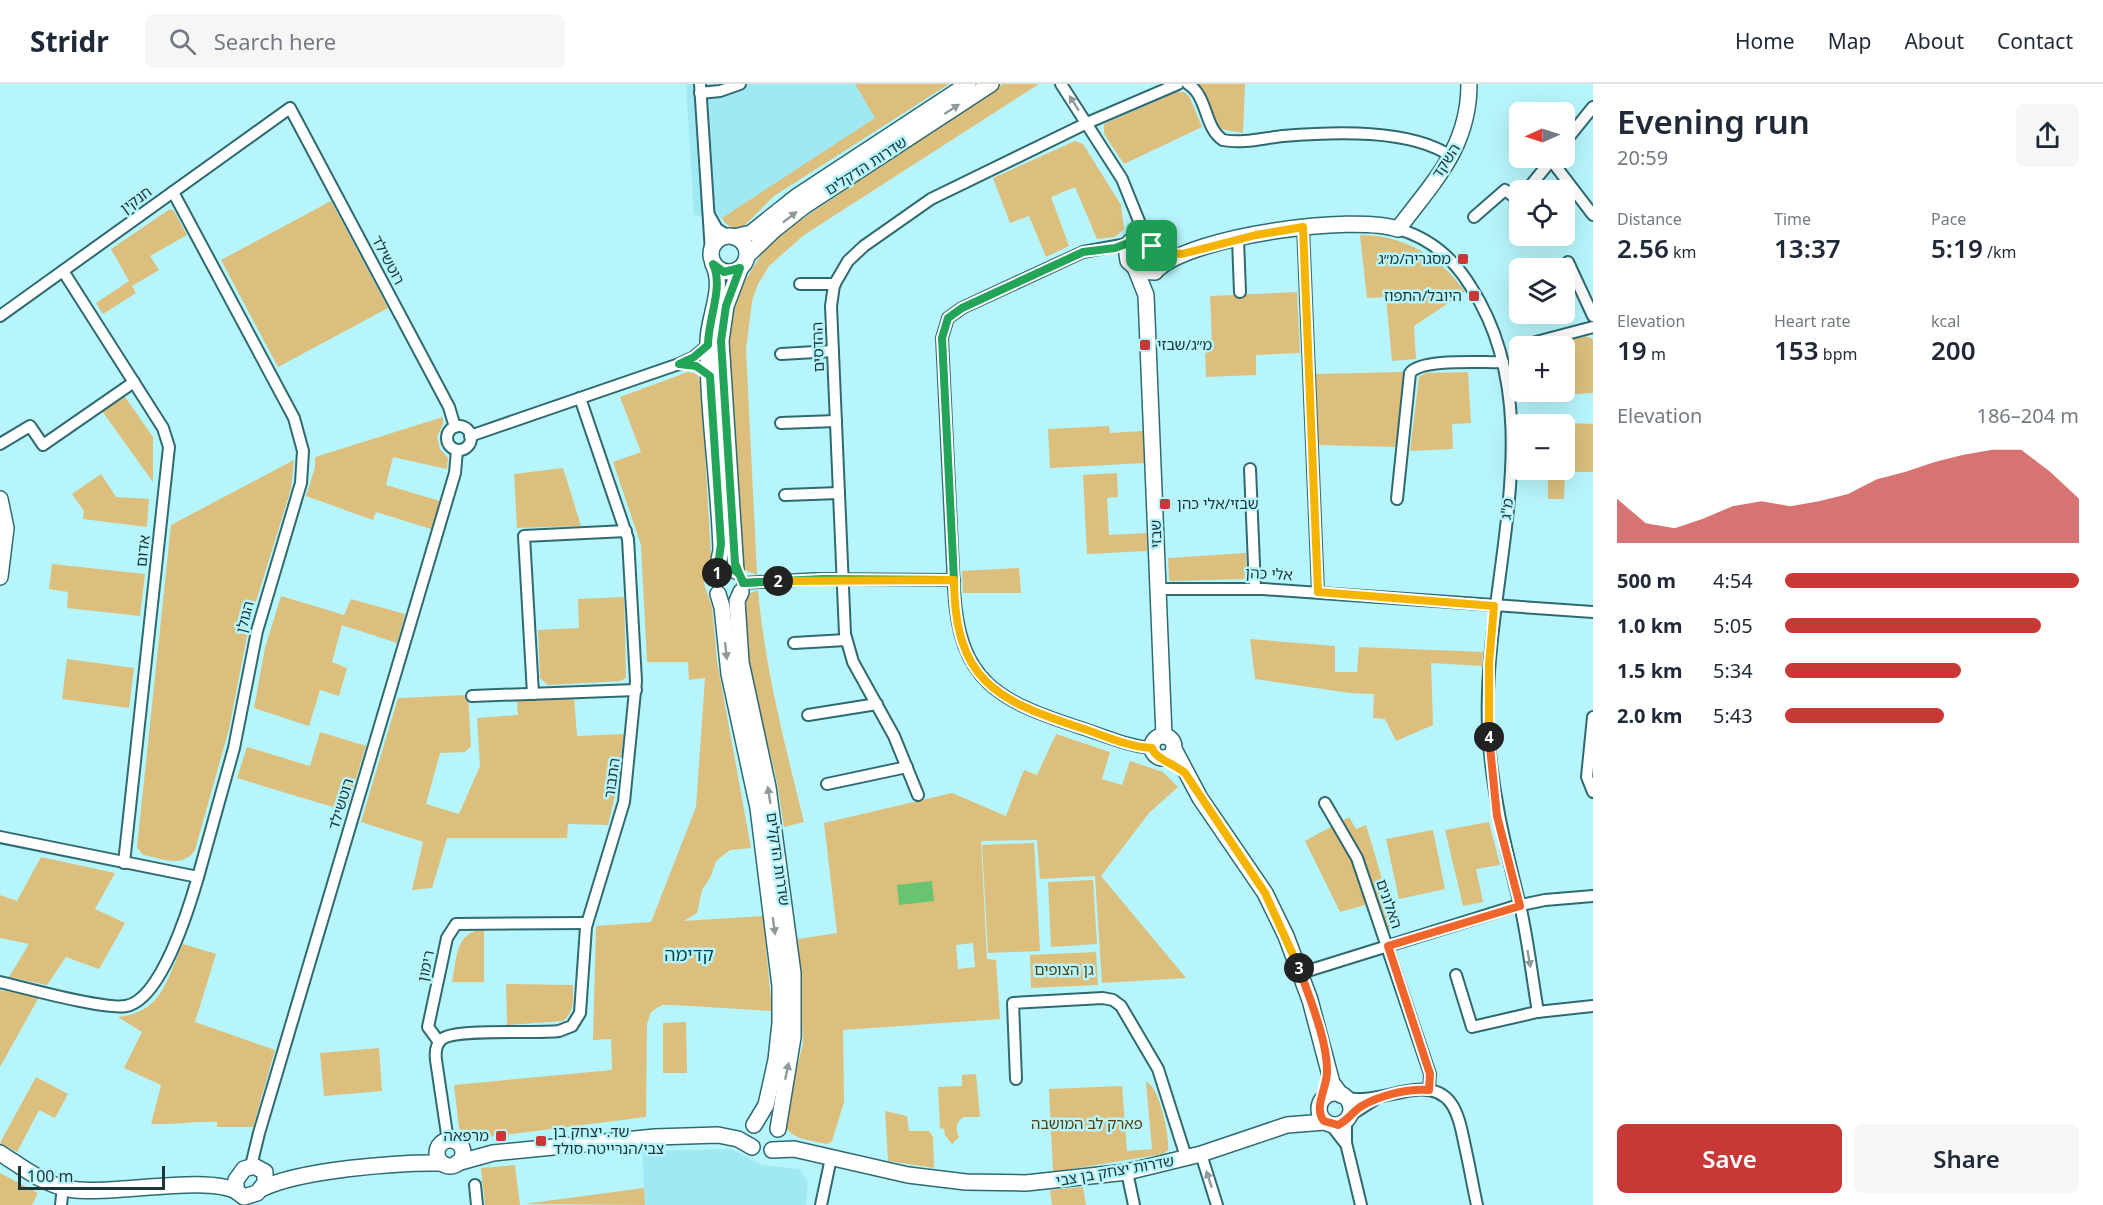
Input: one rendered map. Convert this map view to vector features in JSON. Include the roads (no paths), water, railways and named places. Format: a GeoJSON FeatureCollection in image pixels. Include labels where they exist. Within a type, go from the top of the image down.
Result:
{"type":"FeatureCollection","features":[{"type":"Feature","properties":{"kind":"street"},"geometry":{"type":"LineString","coordinates":[[707,210],[715,227],[743,243],[744,262],[724,272],[712,258],[707,210],[700,88],[720,91],[740,84]]}},
{"type":"Feature","properties":{"kind":"street","name":"שדרות הדקלים"},"geometry":{"type":"LineString","coordinates":[[731,237],[751,233],[796,197],[968,84]]}},
{"type":"Feature","properties":{"kind":"street","name":"שדרות הדקלים"},"geometry":{"type":"LineString","coordinates":[[778,1131],[793,1037],[794,986],[768,788],[741,662],[737,601],[740,582],[721,341],[726,306],[744,262],[774,230],[803,207],[991,84]]}},
{"type":"Feature","properties":{"kind":"street"},"geometry":{"type":"LineString","coordinates":[[1061,84],[1123,182],[1136,214],[1161,260],[1158,270],[1148,274],[1115,253],[1099,249]]}},
{"type":"Feature","properties":{"kind":"street","name":"ההדסים"},"geometry":{"type":"LineString","coordinates":[[918,795],[877,704],[853,662],[846,640],[831,299],[835,284],[843,267],[858,251],[931,199],[1087,123],[1178,84]]}},
{"type":"Feature","properties":{"kind":"street"},"geometry":{"type":"LineString","coordinates":[[1188,84],[1197,92],[1216,134],[1223,140],[1316,135],[1389,136],[1423,143],[1452,157]]}},
{"type":"Feature","properties":{"kind":"street","name":"השקד"},"geometry":{"type":"LineString","coordinates":[[1398,229],[1452,157],[1466,122],[1469,84]]}},
{"type":"Feature","properties":{"kind":"street"},"geometry":{"type":"LineString","coordinates":[[1575,129],[1593,107]]}},
{"type":"Feature","properties":{"kind":"street","name":"חנקין"},"geometry":{"type":"LineString","coordinates":[[0,316],[290,108]]}},
{"type":"Feature","properties":{"kind":"street","name":"רוטשילד"},"geometry":{"type":"LineString","coordinates":[[290,108],[449,407],[455,427]]}},
{"type":"Feature","properties":{"kind":"street"},"geometry":{"type":"LineString","coordinates":[[1535,180],[1545,168]]}},
{"type":"Feature","properties":{"kind":"street"},"geometry":{"type":"LineString","coordinates":[[1559,168],[1593,215]]}},
{"type":"Feature","properties":{"kind":"street"},"geometry":{"type":"LineString","coordinates":[[1474,217],[1505,190],[1509,193]]}},
{"type":"Feature","properties":{"kind":"street","name":"הגולן"},"geometry":{"type":"LineString","coordinates":[[0,982],[114,1006],[134,1004],[146,995],[156,981],[183,923],[198,878],[238,731],[256,631],[301,483],[303,458],[301,438],[294,418],[173,192]]}},
{"type":"Feature","properties":{"kind":"street"},"geometry":{"type":"LineString","coordinates":[[1132,265],[1125,250],[1135,229],[1136,214]]}},
{"type":"Feature","properties":{"kind":"street","name":"מ\"ג"},"geometry":{"type":"LineString","coordinates":[[1158,270],[1182,254],[1238,239],[1303,227],[1359,223],[1398,229],[1424,239],[1437,248],[1464,275],[1489,320],[1502,357],[1511,416],[1511,468],[1494,606],[1489,674],[1490,755],[1503,843],[1520,906],[1538,1012]]}},
{"type":"Feature","properties":{"kind":"street"},"geometry":{"type":"LineString","coordinates":[[1303,227],[1318,592]]}},
{"type":"Feature","properties":{"kind":"street"},"geometry":{"type":"LineString","coordinates":[[712,258],[716,242],[731,237]]}},
{"type":"Feature","properties":{"kind":"street"},"geometry":{"type":"LineString","coordinates":[[1238,239],[1240,292]]}},
{"type":"Feature","properties":{"kind":"street"},"geometry":{"type":"LineString","coordinates":[[1154,248],[1138,240],[1083,252],[962,308],[950,316],[944,325],[942,338],[955,608],[961,641],[975,669],[997,692],[1014,703],[1047,717],[1169,757],[1174,748]]}},
{"type":"Feature","properties":{"kind":"street","name":"מ\"ג"},"geometry":{"type":"LineString","coordinates":[[1154,248],[1182,254]]}},
{"type":"Feature","properties":{"kind":"street","name":"שדרות הדקלים"},"geometry":{"type":"LineString","coordinates":[[712,258],[718,287],[711,314],[708,345],[721,544],[720,563],[713,584],[723,607],[733,694],[758,808],[779,974],[778,1048],[765,1108],[754,1126]]}},
{"type":"Feature","properties":{"kind":"street","name":"שבזי"},"geometry":{"type":"LineString","coordinates":[[1132,265],[1146,295],[1164,736]]}},
{"type":"Feature","properties":{"kind":"street","name":"אדום"},"geometry":{"type":"LineString","coordinates":[[63,270],[165,430],[169,450],[124,862]]}},
{"type":"Feature","properties":{"kind":"street","name":"שבזי"},"geometry":{"type":"LineString","coordinates":[[1146,295],[1158,270]]}},
{"type":"Feature","properties":{"kind":"street"},"geometry":{"type":"LineString","coordinates":[[1575,277],[1593,316]]}},
{"type":"Feature","properties":{"kind":"street"},"geometry":{"type":"LineString","coordinates":[[800,284],[835,284]]}},
{"type":"Feature","properties":{"kind":"street"},"geometry":{"type":"LineString","coordinates":[[1560,336],[1593,327]]}},
{"type":"Feature","properties":{"kind":"street"},"geometry":{"type":"LineString","coordinates":[[470,436],[679,364],[694,357],[708,345]]}},
{"type":"Feature","properties":{"kind":"street"},"geometry":{"type":"LineString","coordinates":[[781,354],[833,351]]}},
{"type":"Feature","properties":{"kind":"street"},"geometry":{"type":"LineString","coordinates":[[1397,499],[1410,373],[1422,365],[1502,357],[1509,353]]}},
{"type":"Feature","properties":{"kind":"street"},"geometry":{"type":"LineString","coordinates":[[679,364],[696,366],[710,376]]}},
{"type":"Feature","properties":{"kind":"street"},"geometry":{"type":"LineString","coordinates":[[0,444],[30,426],[43,445],[134,382]]}},
{"type":"Feature","properties":{"kind":"street","name":"התבור"},"geometry":{"type":"LineString","coordinates":[[439,1042],[452,1035],[554,1032],[572,1026],[582,1007],[587,923],[624,802],[636,690],[632,589],[626,531],[580,398]]}},
{"type":"Feature","properties":{"kind":"street"},"geometry":{"type":"LineString","coordinates":[[782,423],[836,421]]}},
{"type":"Feature","properties":{"kind":"street"},"geometry":{"type":"LineString","coordinates":[[455,427],[465,428],[470,436],[468,446],[457,450],[449,446],[448,432],[455,427]]}},
{"type":"Feature","properties":{"kind":"street","name":"רוטשילד"},"geometry":{"type":"LineString","coordinates":[[258,1168],[259,1133],[455,473],[457,450]]}},
{"type":"Feature","properties":{"kind":"street"},"geometry":{"type":"LineString","coordinates":[[1250,469],[1255,588]]}},
{"type":"Feature","properties":{"kind":"street"},"geometry":{"type":"LineString","coordinates":[[785,495],[839,493]]}},
{"type":"Feature","properties":{"kind":"street"},"geometry":{"type":"LineString","coordinates":[[0,499],[6,528],[0,577]]}},
{"type":"Feature","properties":{"kind":"street"},"geometry":{"type":"LineString","coordinates":[[533,694],[524,536],[626,531]]}},
{"type":"Feature","properties":{"kind":"street"},"geometry":{"type":"LineString","coordinates":[[716,575],[725,569],[740,582],[843,579],[954,580]]}},
{"type":"Feature","properties":{"kind":"street"},"geometry":{"type":"LineString","coordinates":[[718,594],[729,598],[740,582]]}},
{"type":"Feature","properties":{"kind":"street","name":"אלי כהן"},"geometry":{"type":"LineString","coordinates":[[1158,589],[1255,588],[1593,612]]}},
{"type":"Feature","properties":{"kind":"street"},"geometry":{"type":"LineString","coordinates":[[794,644],[846,640]]}},
{"type":"Feature","properties":{"kind":"street"},"geometry":{"type":"LineString","coordinates":[[472,696],[636,690]]}},
{"type":"Feature","properties":{"kind":"street"},"geometry":{"type":"LineString","coordinates":[[808,715],[877,704]]}},
{"type":"Feature","properties":{"kind":"street"},"geometry":{"type":"LineString","coordinates":[[1593,717],[1587,777],[1593,792]]}},
{"type":"Feature","properties":{"kind":"street"},"geometry":{"type":"LineString","coordinates":[[1157,753],[1155,740],[1164,736],[1172,740],[1185,773],[1265,893],[1301,973],[1332,1083],[1350,1106],[1347,1146],[1361,1205]]}},
{"type":"Feature","properties":{"kind":"street"},"geometry":{"type":"LineString","coordinates":[[1157,753],[1185,773]]}},
{"type":"Feature","properties":{"kind":"street"},"geometry":{"type":"LineString","coordinates":[[827,784],[907,767]]}},
{"type":"Feature","properties":{"kind":"street","name":"האלונים"},"geometry":{"type":"LineString","coordinates":[[1325,803],[1354,850],[1430,1074],[1429,1090]]}},
{"type":"Feature","properties":{"kind":"street"},"geometry":{"type":"LineString","coordinates":[[0,837],[198,878]]}},
{"type":"Feature","properties":{"kind":"street"},"geometry":{"type":"LineString","coordinates":[[1301,973],[1520,906],[1545,900],[1593,896]]}},
{"type":"Feature","properties":{"kind":"street","name":"רימון"},"geometry":{"type":"LineString","coordinates":[[448,1144],[436,1060],[439,1042],[428,1027],[447,938],[452,927],[456,924],[587,923]]}},
{"type":"Feature","properties":{"kind":"street"},"geometry":{"type":"LineString","coordinates":[[1456,975],[1472,1028],[1538,1012],[1593,1006]]}},
{"type":"Feature","properties":{"kind":"street"},"geometry":{"type":"LineString","coordinates":[[1016,1080],[1013,1004],[1103,998],[1113,1000],[1121,1006],[1158,1069],[1193,1156],[1217,1205]]}},
{"type":"Feature","properties":{"kind":"street"},"geometry":{"type":"LineString","coordinates":[[1327,1065],[1320,1115],[1347,1146]]}},
{"type":"Feature","properties":{"kind":"street"},"geometry":{"type":"LineString","coordinates":[[1321,1102],[1331,1094],[1377,1098],[1408,1091],[1429,1090],[1447,1098],[1458,1115],[1477,1205]]}},
{"type":"Feature","properties":{"kind":"street"},"geometry":{"type":"LineString","coordinates":[[1328,1123],[1338,1125],[1377,1098]]}},
{"type":"Feature","properties":{"kind":"street","name":"שדרות יצחק בן צבי"},"geometry":{"type":"LineString","coordinates":[[1287,1125],[1321,1102]]}},
{"type":"Feature","properties":{"kind":"street"},"geometry":{"type":"LineString","coordinates":[[213,1186],[243,1198],[261,1189],[302,1176],[408,1163],[450,1163],[493,1153],[635,1138],[714,1135],[766,1121],[778,1131],[778,1143],[772,1150],[762,1152],[738,1139],[714,1135]]}},
{"type":"Feature","properties":{"kind":"street","name":"שדרות יצחק בן צבי"},"geometry":{"type":"LineString","coordinates":[[772,1150],[797,1149],[908,1175],[986,1183],[1047,1182],[1127,1172],[1193,1156],[1287,1125],[1328,1123]]}},
{"type":"Feature","properties":{"kind":"street"},"geometry":{"type":"LineString","coordinates":[[752,1147],[749,1135],[754,1126]]}},
{"type":"Feature","properties":{"kind":"street","name":"שדרות יצחק בן צבי"},"geometry":{"type":"LineString","coordinates":[[778,1131],[797,1149]]}},
{"type":"Feature","properties":{"kind":"street"},"geometry":{"type":"LineString","coordinates":[[408,1163],[448,1144],[493,1153]]}},
{"type":"Feature","properties":{"kind":"street"},"geometry":{"type":"LineString","coordinates":[[448,1144],[437,1156],[450,1163]]}},
{"type":"Feature","properties":{"kind":"street"},"geometry":{"type":"LineString","coordinates":[[448,1144],[462,1154],[450,1163]]}},
{"type":"Feature","properties":{"kind":"street"},"geometry":{"type":"LineString","coordinates":[[0,1153],[44,1180],[63,1187],[94,1191],[213,1186],[258,1168],[302,1176]]}},
{"type":"Feature","properties":{"kind":"street"},"geometry":{"type":"LineString","coordinates":[[821,1205],[831,1158]]}},
{"type":"Feature","properties":{"kind":"street"},"geometry":{"type":"LineString","coordinates":[[258,1168],[266,1178],[261,1189]]}},
{"type":"Feature","properties":{"kind":"street"},"geometry":{"type":"LineString","coordinates":[[1127,1172],[1134,1205]]}},
{"type":"Feature","properties":{"kind":"street"},"geometry":{"type":"LineString","coordinates":[[238,1175],[235,1187],[243,1198]]}},
{"type":"Feature","properties":{"kind":"street"},"geometry":{"type":"LineString","coordinates":[[475,1185],[477,1205]]}},
{"type":"Feature","properties":{"kind":"street"},"geometry":{"type":"LineString","coordinates":[[61,1205],[63,1187]]}},
{"type":"Feature","properties":{"kind":"place","name":"מסגריה/מ״ג"},"geometry":{"type":"Point","coordinates":[1463,259]}},
{"type":"Feature","properties":{"kind":"place","name":"היובל/התפוז"},"geometry":{"type":"Point","coordinates":[1474,296]}},
{"type":"Feature","properties":{"kind":"place","name":"מ״ג/שבזי"},"geometry":{"type":"Point","coordinates":[1145,345]}},
{"type":"Feature","properties":{"kind":"place","name":"שבזי/אלי כהן"},"geometry":{"type":"Point","coordinates":[1165,504]}},
{"type":"Feature","properties":{"kind":"place","name":"מרפאה"},"geometry":{"type":"Point","coordinates":[501,1136]}},
{"type":"Feature","properties":{"kind":"place","name":"שד. יצחק בן צבי/הנרייטה סולד"},"geometry":{"type":"Point","coordinates":[541,1141]}},
{"type":"Feature","properties":{"kind":"district","name":"קדימה"},"geometry":{"type":"Point","coordinates":[689,955]}},
{"type":"Feature","properties":{"kind":"park label","name":"גן הצופים"},"geometry":{"type":"Point","coordinates":[1064,970]}},
{"type":"Feature","properties":{"kind":"park label","name":"פארק לב המושבה"},"geometry":{"type":"Point","coordinates":[1087,1124]}}]}
